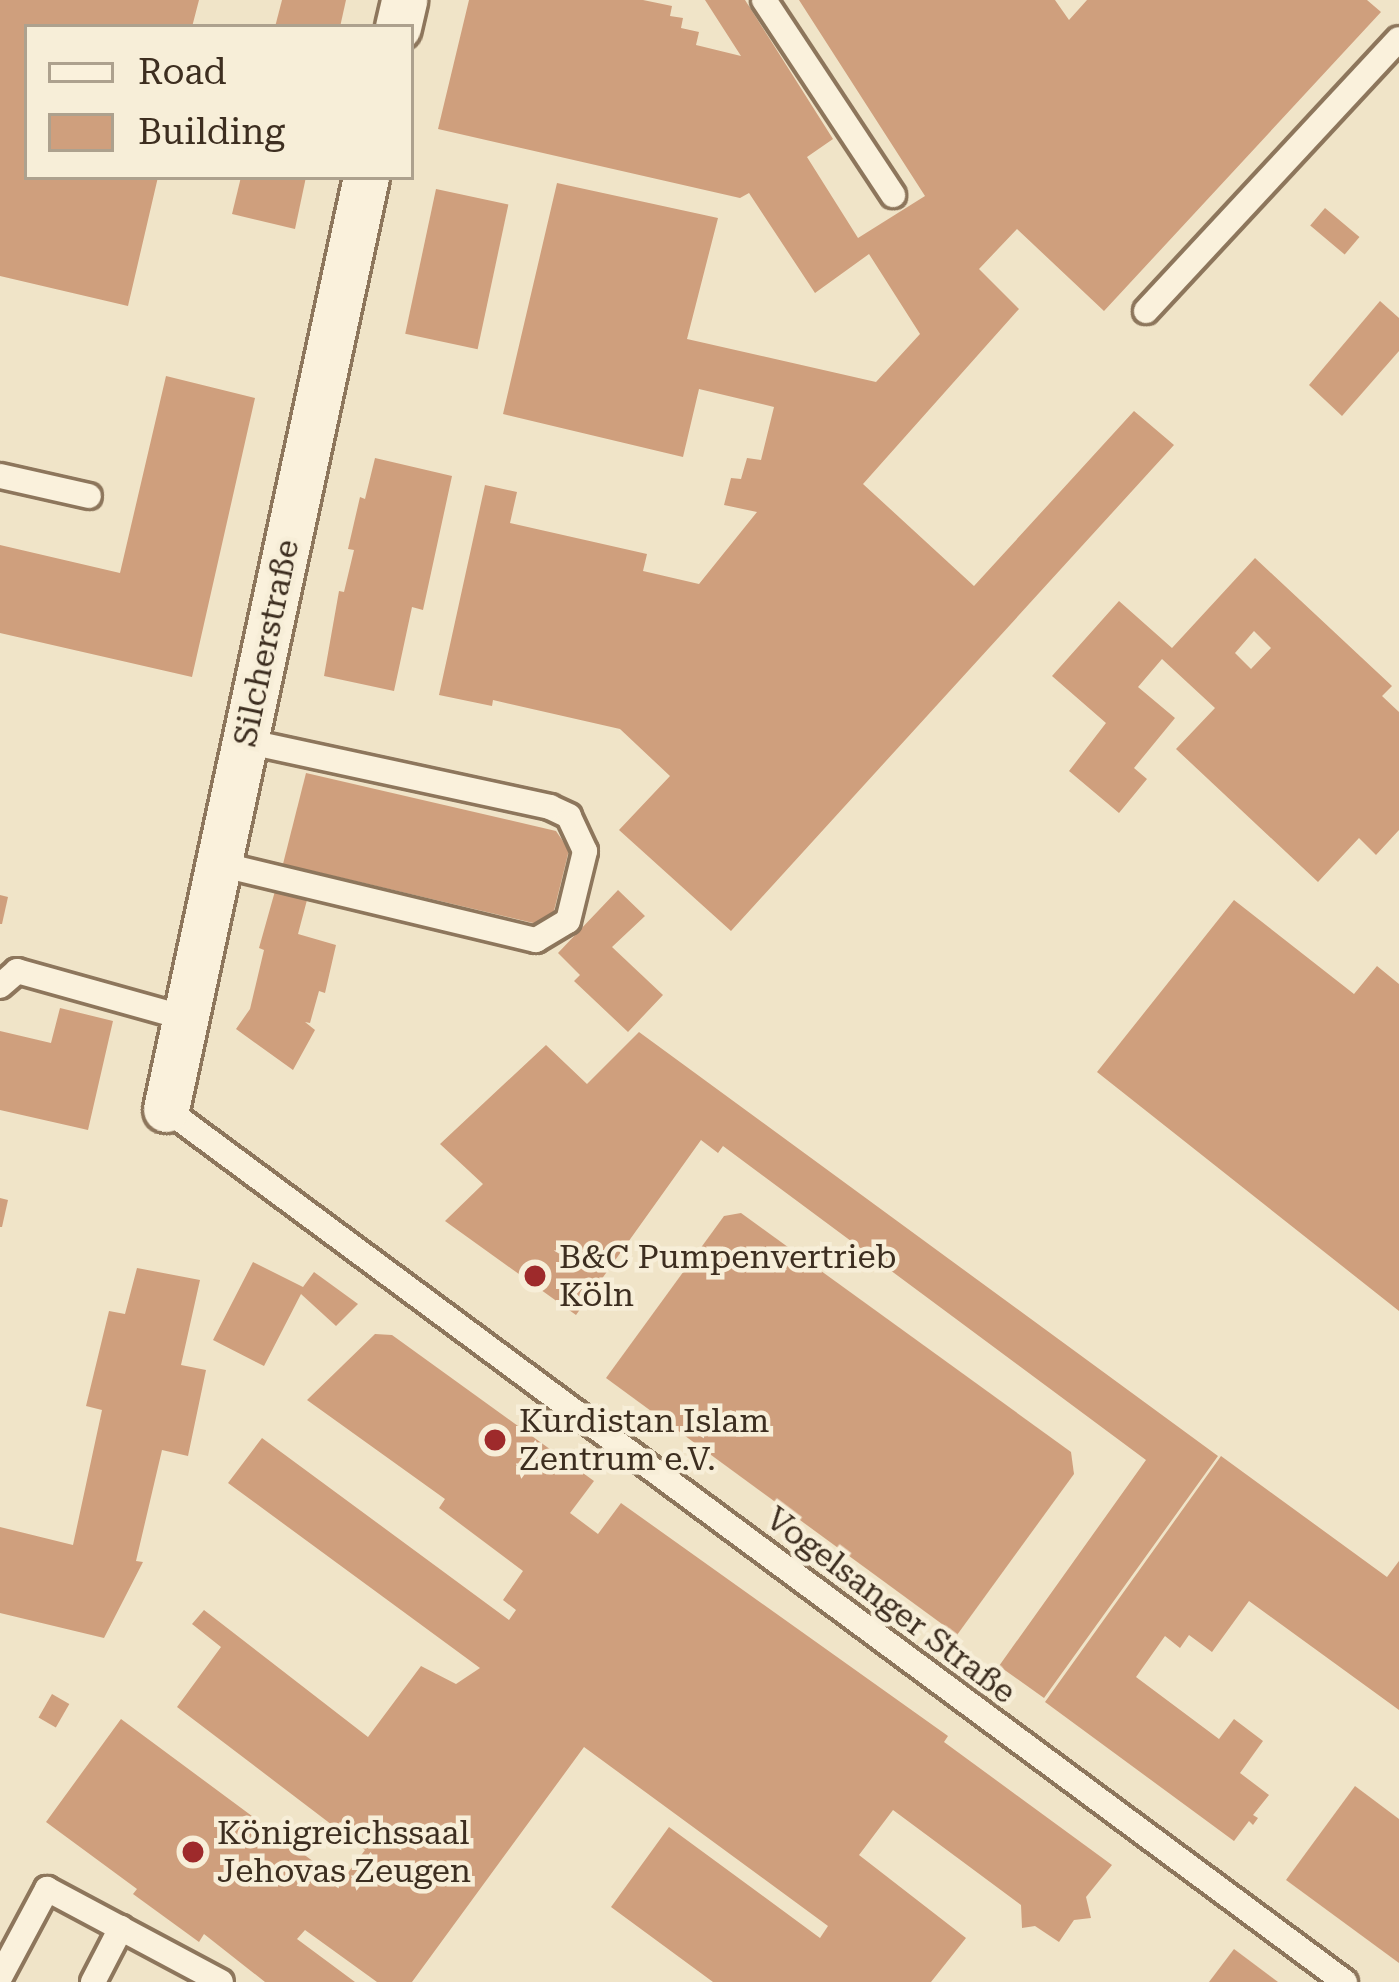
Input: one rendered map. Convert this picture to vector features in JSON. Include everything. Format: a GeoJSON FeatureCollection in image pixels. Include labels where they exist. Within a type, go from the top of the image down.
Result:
{"type":"FeatureCollection","features":[{"type":"Feature","properties":{"kind":"street","name":"Silcherstraße"},"geometry":{"type":"LineString","coordinates":[[166,1109],[365,180]]}},
{"type":"Feature","properties":{"kind":"lane"},"geometry":{"type":"LineString","coordinates":[[764,0],[893,195]]}},
{"type":"Feature","properties":{"kind":"lane"},"geometry":{"type":"LineString","coordinates":[[1145,311],[1399,39]]}},
{"type":"Feature","properties":{"kind":"lane"},"geometry":{"type":"LineString","coordinates":[[0,476],[89,496]]}},
{"type":"Feature","properties":{"kind":"lane"},"geometry":{"type":"LineString","coordinates":[[219,864],[536,940],[568,920],[585,851],[569,816],[550,807],[245,741]]}},
{"type":"Feature","properties":{"kind":"lane"},"geometry":{"type":"LineString","coordinates":[[0,986],[17,971],[185,1018]]}},
{"type":"Feature","properties":{"kind":"lane","name":"Vogelsanger Straße"},"geometry":{"type":"LineString","coordinates":[[166,1109],[1345,1982]]}},
{"type":"Feature","properties":{"kind":"lane"},"geometry":{"type":"LineString","coordinates":[[0,1977],[47,1889],[221,1982]]}},
{"type":"Feature","properties":{"kind":"lane"},"geometry":{"type":"LineString","coordinates":[[93,1982],[121,1928]]}},
{"type":"Feature","properties":{"kind":"building"},"geometry":{"type":"Polygon","coordinates":[[[0,0],[199,0],[193,24],[24,24],[24,180],[157,180],[128,306],[0,276],[0,0]]]}},
{"type":"Feature","properties":{"kind":"building"},"geometry":{"type":"Polygon","coordinates":[[[282,0],[346,0],[341,24],[276,24],[282,0]]]}},
{"type":"Feature","properties":{"kind":"building"},"geometry":{"type":"Polygon","coordinates":[[[469,0],[643,0],[672,6],[670,16],[683,18],[681,28],[699,32],[696,45],[741,56],[705,0],[745,0],[833,139],[807,157],[858,238],[925,196],[799,0],[1055,0],[1069,20],[1087,0],[1367,0],[1381,12],[1104,311],[1017,229],[979,269],[1019,309],[863,484],[974,586],[1134,411],[1174,445],[731,931],[619,830],[670,776],[620,729],[493,700],[492,706],[439,695],[485,485],[517,492],[510,523],[647,554],[643,571],[699,584],[757,512],[724,505],[731,478],[741,479],[747,458],[761,460],[774,407],[699,389],[683,457],[503,414],[557,183],[718,218],[687,339],[876,382],[920,334],[869,254],[815,293],[749,193],[740,198],[438,129],[469,0]]]}},
{"type":"Feature","properties":{"kind":"building"},"geometry":{"type":"Polygon","coordinates":[[[240,180],[305,180],[295,229],[232,214],[240,180]]]}},
{"type":"Feature","properties":{"kind":"building"},"geometry":{"type":"Polygon","coordinates":[[[436,189],[508,204],[478,349],[405,334],[436,189]]]}},
{"type":"Feature","properties":{"kind":"building"},"geometry":{"type":"Polygon","coordinates":[[[1325,208],[1359,237],[1345,255],[1310,226],[1325,208]]]}},
{"type":"Feature","properties":{"kind":"building"},"geometry":{"type":"Polygon","coordinates":[[[1380,301],[1399,318],[1399,351],[1342,416],[1309,385],[1380,301]]]}},
{"type":"Feature","properties":{"kind":"building"},"geometry":{"type":"Polygon","coordinates":[[[166,376],[255,398],[192,677],[0,633],[0,545],[120,573],[166,376]]]}},
{"type":"Feature","properties":{"kind":"building"},"geometry":{"type":"Polygon","coordinates":[[[375,458],[452,476],[423,610],[412,607],[394,691],[324,676],[339,591],[344,592],[354,550],[348,549],[360,497],[365,499],[375,458]]]}},
{"type":"Feature","properties":{"kind":"building"},"geometry":{"type":"Polygon","coordinates":[[[1255,558],[1392,686],[1382,696],[1399,712],[1399,830],[1376,855],[1359,838],[1318,882],[1176,749],[1215,708],[1162,659],[1138,687],[1175,718],[1134,768],[1147,779],[1119,813],[1069,771],[1106,723],[1052,676],[1119,601],[1172,648],[1255,558]],[[1254,631],[1235,653],[1251,669],[1271,648],[1254,631]]]}},
{"type":"Feature","properties":{"kind":"building"},"geometry":{"type":"Polygon","coordinates":[[[306,773],[556,831],[569,850],[550,927],[283,864],[306,773]]]}},
{"type":"Feature","properties":{"kind":"building"},"geometry":{"type":"Polygon","coordinates":[[[618,890],[645,916],[612,947],[663,995],[628,1032],[574,981],[580,975],[558,953],[618,890]]]}},
{"type":"Feature","properties":{"kind":"building"},"geometry":{"type":"Polygon","coordinates":[[[275,891],[307,900],[298,934],[336,945],[325,993],[319,991],[310,1023],[305,1022],[315,1030],[293,1070],[236,1029],[250,1009],[264,950],[259,948],[275,891]]]}},
{"type":"Feature","properties":{"kind":"building"},"geometry":{"type":"Polygon","coordinates":[[[0,895],[8,897],[2,924],[0,924],[0,895]]]}},
{"type":"Feature","properties":{"kind":"building"},"geometry":{"type":"Polygon","coordinates":[[[1234,900],[1354,994],[1377,966],[1399,984],[1399,1311],[1097,1072],[1234,900]]]}},
{"type":"Feature","properties":{"kind":"building"},"geometry":{"type":"Polygon","coordinates":[[[60,1008],[113,1021],[88,1130],[0,1110],[0,1031],[51,1043],[60,1008]]]}},
{"type":"Feature","properties":{"kind":"building"},"geometry":{"type":"Polygon","coordinates":[[[639,1032],[1218,1456],[1044,1698],[999,1666],[1146,1460],[723,1146],[718,1153],[701,1140],[576,1315],[445,1221],[483,1184],[440,1144],[546,1045],[587,1084],[639,1032]]]}},
{"type":"Feature","properties":{"kind":"building"},"geometry":{"type":"Polygon","coordinates":[[[0,1198],[8,1200],[2,1227],[0,1227],[0,1198]]]}},
{"type":"Feature","properties":{"kind":"building"},"geometry":{"type":"Polygon","coordinates":[[[741,1213],[1071,1452],[1074,1474],[957,1635],[606,1378],[724,1216],[741,1213]]]}},
{"type":"Feature","properties":{"kind":"building"},"geometry":{"type":"Polygon","coordinates":[[[253,1262],[303,1287],[314,1272],[358,1304],[336,1326],[301,1294],[264,1366],[213,1340],[253,1262]]]}},
{"type":"Feature","properties":{"kind":"building"},"geometry":{"type":"Polygon","coordinates":[[[137,1268],[200,1280],[181,1365],[206,1370],[188,1456],[162,1450],[136,1561],[143,1562],[104,1638],[0,1613],[0,1527],[73,1545],[102,1410],[86,1406],[109,1311],[125,1314],[137,1268]]]}},
{"type":"Feature","properties":{"kind":"building"},"geometry":{"type":"Polygon","coordinates":[[[375,1334],[392,1335],[594,1481],[570,1513],[598,1534],[621,1503],[948,1736],[944,1742],[1112,1865],[1086,1897],[1091,1918],[1074,1920],[1059,1942],[1035,1926],[1022,1928],[1021,1905],[893,1810],[859,1855],[966,1938],[931,1982],[713,1982],[611,1907],[669,1827],[820,1938],[828,1926],[584,1747],[412,1982],[377,1982],[305,1930],[297,1939],[355,1982],[265,1982],[204,1934],[199,1942],[133,1894],[137,1889],[46,1822],[121,1719],[341,1882],[365,1850],[177,1707],[221,1647],[192,1624],[204,1610],[368,1737],[421,1666],[456,1684],[480,1668],[228,1483],[262,1438],[509,1620],[516,1610],[503,1600],[523,1571],[439,1508],[445,1499],[307,1400],[375,1334]]]}},
{"type":"Feature","properties":{"kind":"building"},"geometry":{"type":"Polygon","coordinates":[[[1221,1456],[1387,1577],[1399,1561],[1399,1710],[1249,1601],[1212,1652],[1189,1635],[1180,1648],[1165,1636],[1136,1677],[1219,1739],[1234,1719],[1263,1741],[1240,1773],[1269,1795],[1253,1815],[1258,1818],[1253,1825],[1249,1821],[1234,1841],[1045,1702],[1221,1456]]]}},
{"type":"Feature","properties":{"kind":"building"},"geometry":{"type":"Polygon","coordinates":[[[52,1694],[69,1704],[56,1727],[38,1717],[52,1694]]]}},
{"type":"Feature","properties":{"kind":"building"},"geometry":{"type":"Polygon","coordinates":[[[1355,1786],[1399,1819],[1399,1963],[1286,1880],[1355,1786]]]}},
{"type":"Feature","properties":{"kind":"building"},"geometry":{"type":"Polygon","coordinates":[[[1234,1949],[1278,1982],[1209,1982],[1234,1949]]]}},
{"type":"Feature","properties":{"kind":"place","name":"B&C Pumpenvertrieb Köln"},"geometry":{"type":"Point","coordinates":[535,1276]}},
{"type":"Feature","properties":{"kind":"place","name":"Kurdistan Islam Zentrum e.V."},"geometry":{"type":"Point","coordinates":[495,1440]}},
{"type":"Feature","properties":{"kind":"place","name":"Königreichssaal Jehovas Zeugen"},"geometry":{"type":"Point","coordinates":[193,1852]}}]}
